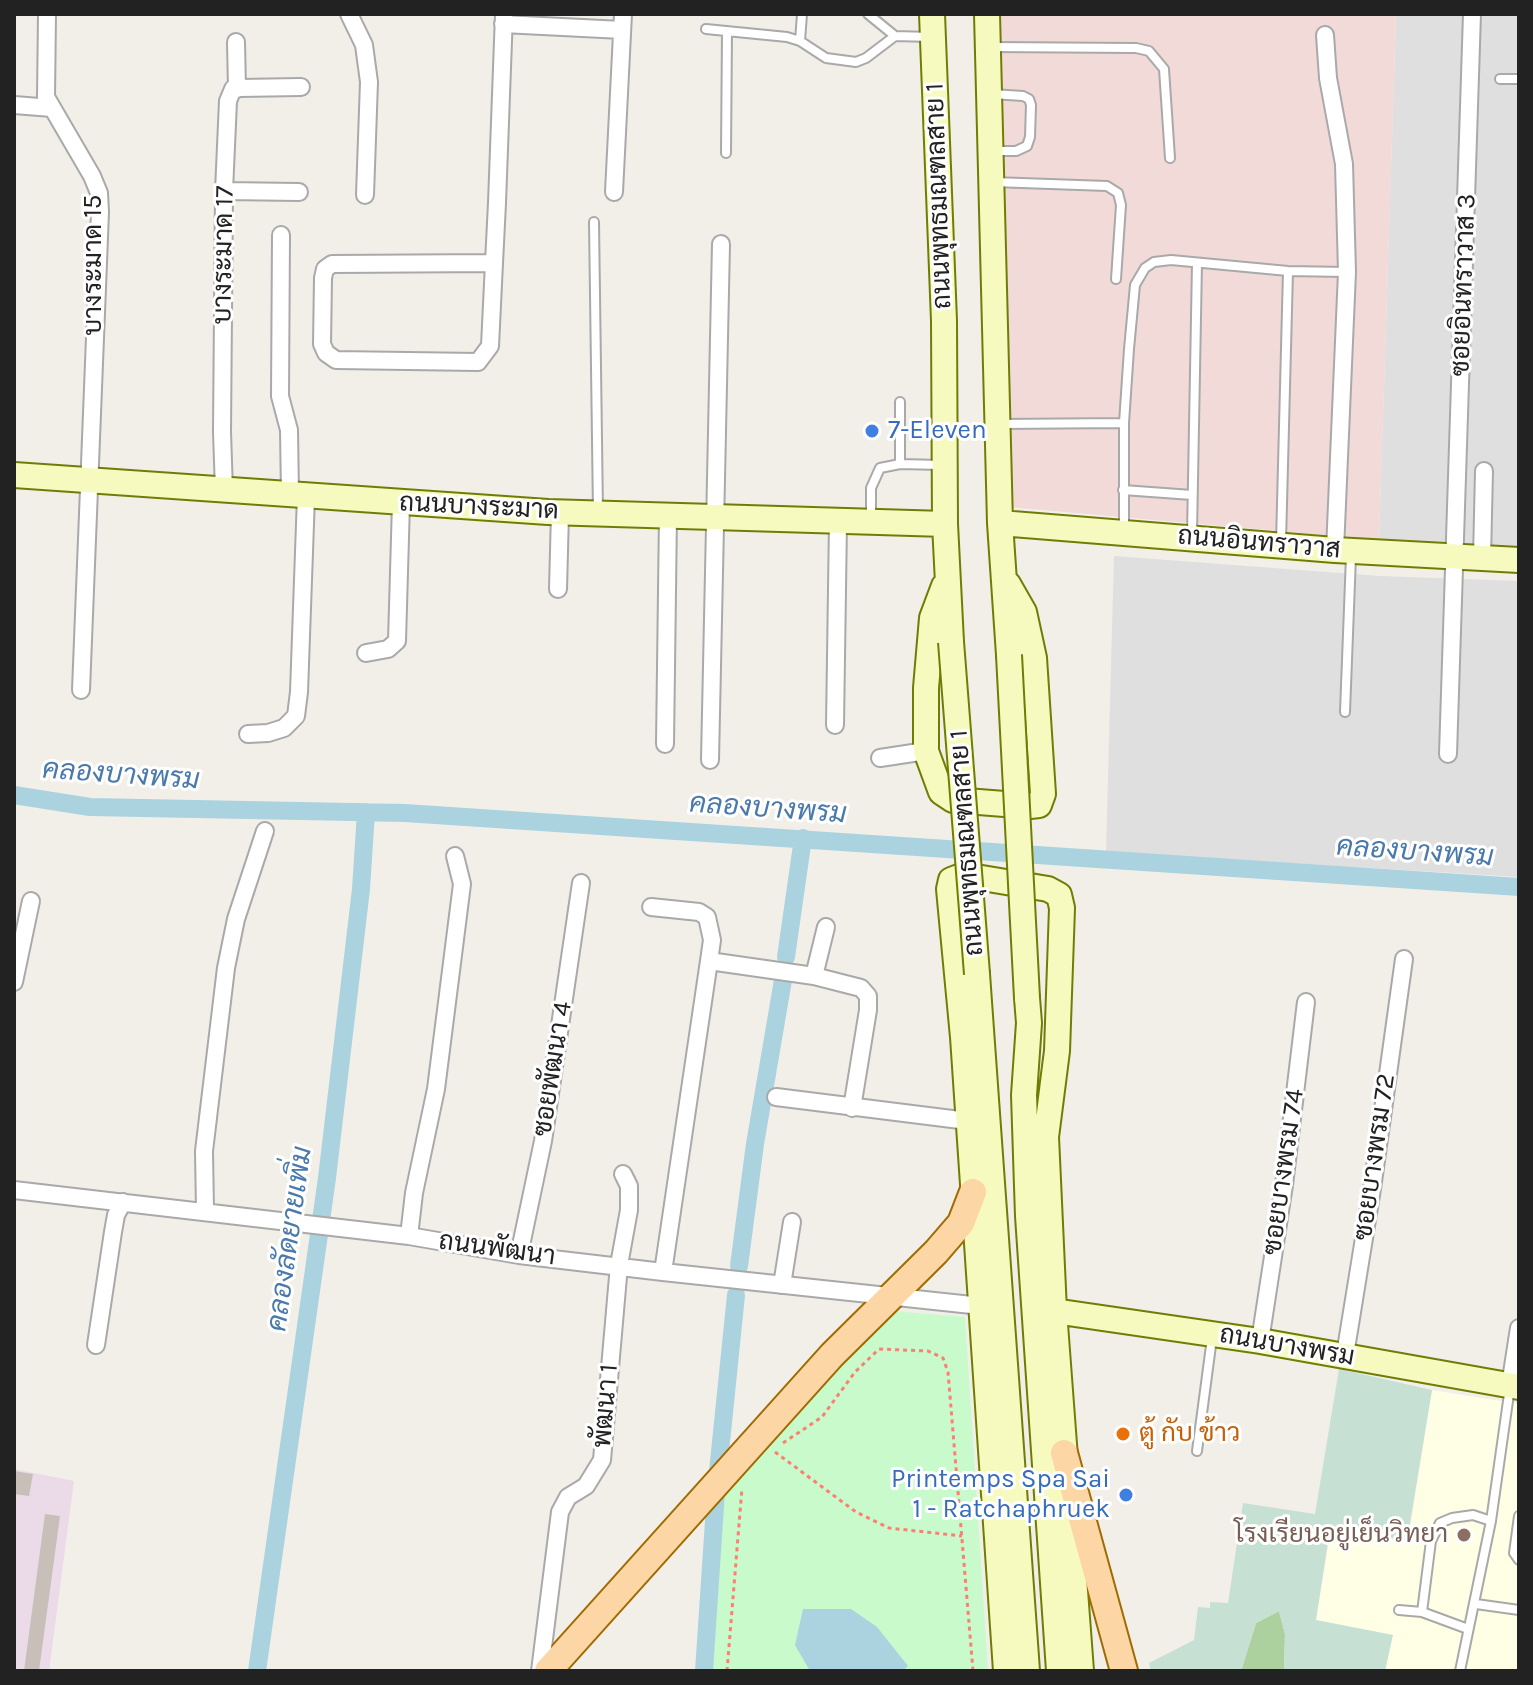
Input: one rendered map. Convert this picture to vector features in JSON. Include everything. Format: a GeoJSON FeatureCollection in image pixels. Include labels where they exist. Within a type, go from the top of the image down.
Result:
{"type":"FeatureCollection","features":[{"type":"Feature","properties":{"kind":"main road","name":"ถนนพุทธมณฑลสาย 1"},"geometry":{"type":"LineString","coordinates":[[987,14],[1000,523],[1029,1023],[1024,1095],[1028,1216],[1059,1671]]}},
{"type":"Feature","properties":{"kind":"main road","name":"ถนนพุทธมณฑลสาย 1"},"geometry":{"type":"LineString","coordinates":[[932,25],[944,321],[945,524],[995,1231],[1012,1670]]}},
{"type":"Feature","properties":{"kind":"main road","name":"ถนนบางระมาด"},"geometry":{"type":"LineString","coordinates":[[14,475],[560,513],[945,524]]}},
{"type":"Feature","properties":{"kind":"main road","name":"ถนนอินทราวาส"},"geometry":{"type":"LineString","coordinates":[[1000,523],[1281,546],[1519,560]]}},
{"type":"Feature","properties":{"kind":"main road"},"geometry":{"type":"LineString","coordinates":[[948,576],[932,618],[928,645],[926,751],[941,792],[953,800],[1039,805],[1043,794],[1032,645],[1024,612],[1005,579]]}},
{"type":"Feature","properties":{"kind":"main road"},"geometry":{"type":"LineString","coordinates":[[1012,1670],[949,889],[951,880],[964,875],[1048,889],[1059,895],[1062,908],[1057,1051],[1046,1137]]}},
{"type":"Feature","properties":{"kind":"main road"},"geometry":{"type":"LineString","coordinates":[[1029,1023],[1046,1137],[1054,1311],[1081,1671]]}},
{"type":"Feature","properties":{"kind":"main road"},"geometry":{"type":"LineString","coordinates":[[970,1151],[984,1076]]}},
{"type":"Feature","properties":{"kind":"main road"},"geometry":{"type":"LineString","coordinates":[[548,1671],[832,1355],[936,1252],[961,1223],[973,1192]]}},
{"type":"Feature","properties":{"kind":"main road","name":"ถนนบางพรม"},"geometry":{"type":"LineString","coordinates":[[1054,1311],[1212,1333],[1514,1387]]}},
{"type":"Feature","properties":{"kind":"main road"},"geometry":{"type":"LineString","coordinates":[[1064,1453],[1124,1671]]}},
{"type":"Feature","properties":{"kind":"street","name":"บางระมาด 15"},"geometry":{"type":"LineString","coordinates":[[47,14],[46,97],[99,193],[81,690]]}},
{"type":"Feature","properties":{"kind":"street"},"geometry":{"type":"LineString","coordinates":[[349,14],[364,45],[367,59],[365,195]]}},
{"type":"Feature","properties":{"kind":"street","name":"ซอยอินทราวาส 3"},"geometry":{"type":"LineString","coordinates":[[1448,754],[1472,14]]}},
{"type":"Feature","properties":{"kind":"street"},"geometry":{"type":"LineString","coordinates":[[494,263],[332,264],[325,269],[323,278],[322,344],[326,353],[336,360],[478,362],[490,346],[494,263],[503,19],[622,22],[614,192]]}},
{"type":"Feature","properties":{"kind":"street"},"geometry":{"type":"LineString","coordinates":[[1325,35],[1328,78],[1344,164],[1347,272],[1343,550]]}},
{"type":"Feature","properties":{"kind":"street","name":"บางระมาด 17"},"geometry":{"type":"LineString","coordinates":[[224,491],[224,191],[228,101],[233,89],[237,89],[236,42]]}},
{"type":"Feature","properties":{"kind":"street"},"geometry":{"type":"LineString","coordinates":[[237,89],[301,87]]}},
{"type":"Feature","properties":{"kind":"street"},"geometry":{"type":"LineString","coordinates":[[14,105],[52,108]]}},
{"type":"Feature","properties":{"kind":"street"},"geometry":{"type":"LineString","coordinates":[[224,191],[299,192]]}},
{"type":"Feature","properties":{"kind":"street"},"geometry":{"type":"LineString","coordinates":[[248,734],[284,728],[296,716],[299,692],[298,495],[289,430],[280,396],[281,235]]}},
{"type":"Feature","properties":{"kind":"street"},"geometry":{"type":"LineString","coordinates":[[710,760],[721,244]]}},
{"type":"Feature","properties":{"kind":"street"},"geometry":{"type":"LineString","coordinates":[[1482,558],[1484,471]]}},
{"type":"Feature","properties":{"kind":"street"},"geometry":{"type":"LineString","coordinates":[[366,653],[388,649],[397,641],[401,503]]}},
{"type":"Feature","properties":{"kind":"street"},"geometry":{"type":"LineString","coordinates":[[558,589],[560,513]]}},
{"type":"Feature","properties":{"kind":"street"},"geometry":{"type":"LineString","coordinates":[[665,744],[668,515]]}},
{"type":"Feature","properties":{"kind":"street"},"geometry":{"type":"LineString","coordinates":[[835,725],[838,522]]}},
{"type":"Feature","properties":{"kind":"street"},"geometry":{"type":"LineString","coordinates":[[880,758],[926,751]]}},
{"type":"Feature","properties":{"kind":"street"},"geometry":{"type":"LineString","coordinates":[[205,1211],[204,1151],[226,968],[236,919],[265,831]]}},
{"type":"Feature","properties":{"kind":"street"},"geometry":{"type":"LineString","coordinates":[[409,1236],[414,1193],[436,1089],[462,884],[455,856]]}},
{"type":"Feature","properties":{"kind":"street","name":"ซอยพัฒนา 4"},"geometry":{"type":"LineString","coordinates":[[519,1255],[543,1141],[581,883]]}},
{"type":"Feature","properties":{"kind":"street"},"geometry":{"type":"LineString","coordinates":[[14,982],[31,901]]}},
{"type":"Feature","properties":{"kind":"street"},"geometry":{"type":"LineString","coordinates":[[651,907],[699,912],[707,917],[712,940],[663,1272]]}},
{"type":"Feature","properties":{"kind":"street"},"geometry":{"type":"LineString","coordinates":[[814,976],[826,927]]}},
{"type":"Feature","properties":{"kind":"street","name":"ซอยบางพรม 72"},"geometry":{"type":"LineString","coordinates":[[1345,1355],[1404,959]]}},
{"type":"Feature","properties":{"kind":"street"},"geometry":{"type":"LineString","coordinates":[[709,961],[814,976],[861,988],[868,996],[868,1010],[852,1108]]}},
{"type":"Feature","properties":{"kind":"street","name":"ซอยบางพรม 74"},"geometry":{"type":"LineString","coordinates":[[1260,1341],[1284,1185],[1306,1002]]}},
{"type":"Feature","properties":{"kind":"street"},"geometry":{"type":"LineString","coordinates":[[776,1097],[968,1121]]}},
{"type":"Feature","properties":{"kind":"street","name":"พัฒนา 1"},"geometry":{"type":"LineString","coordinates":[[540,1671],[560,1512],[568,1497],[586,1486],[602,1460],[619,1265],[629,1210],[629,1186],[623,1174]]}},
{"type":"Feature","properties":{"kind":"street","name":"ถนนพัฒนา"},"geometry":{"type":"LineString","coordinates":[[14,1190],[409,1236],[519,1255],[981,1306]]}},
{"type":"Feature","properties":{"kind":"street"},"geometry":{"type":"LineString","coordinates":[[96,1345],[116,1215],[123,1202]]}},
{"type":"Feature","properties":{"kind":"street"},"geometry":{"type":"LineString","coordinates":[[782,1285],[792,1222]]}},
{"type":"Feature","properties":{"kind":"street"},"geometry":{"type":"LineString","coordinates":[[1514,1387],[1519,1328]]}},
{"type":"Feature","properties":{"kind":"lane"},"geometry":{"type":"LineString","coordinates":[[800,41],[802,14]]}},
{"type":"Feature","properties":{"kind":"lane"},"geometry":{"type":"LineString","coordinates":[[868,14],[895,36]]}},
{"type":"Feature","properties":{"kind":"lane"},"geometry":{"type":"LineString","coordinates":[[706,29],[787,37],[800,41],[826,58],[856,62],[895,36],[932,25]]}},
{"type":"Feature","properties":{"kind":"lane"},"geometry":{"type":"LineString","coordinates":[[726,153],[727,31]]}},
{"type":"Feature","properties":{"kind":"lane"},"geometry":{"type":"LineString","coordinates":[[988,47],[1136,48],[1149,51],[1164,69],[1170,158]]}},
{"type":"Feature","properties":{"kind":"lane"},"geometry":{"type":"LineString","coordinates":[[1500,79],[1519,79]]}},
{"type":"Feature","properties":{"kind":"lane"},"geometry":{"type":"LineString","coordinates":[[990,94],[1023,96],[1029,99],[1031,105],[1027,146],[1016,151],[991,151]]}},
{"type":"Feature","properties":{"kind":"lane"},"geometry":{"type":"LineString","coordinates":[[992,182],[1107,186],[1118,193],[1121,205],[1116,279]]}},
{"type":"Feature","properties":{"kind":"lane"},"geometry":{"type":"LineString","coordinates":[[594,222],[598,513]]}},
{"type":"Feature","properties":{"kind":"lane"},"geometry":{"type":"LineString","coordinates":[[1124,533],[1124,423],[1135,285],[1145,268],[1154,262],[1347,272]]}},
{"type":"Feature","properties":{"kind":"lane"},"geometry":{"type":"LineString","coordinates":[[1192,537],[1197,263]]}},
{"type":"Feature","properties":{"kind":"lane"},"geometry":{"type":"LineString","coordinates":[[1281,546],[1288,271]]}},
{"type":"Feature","properties":{"kind":"lane"},"geometry":{"type":"LineString","coordinates":[[900,402],[900,464]]}},
{"type":"Feature","properties":{"kind":"lane"},"geometry":{"type":"LineString","coordinates":[[998,424],[1124,423]]}},
{"type":"Feature","properties":{"kind":"lane"},"geometry":{"type":"LineString","coordinates":[[871,523],[873,479],[880,468],[900,464],[944,464]]}},
{"type":"Feature","properties":{"kind":"lane"},"geometry":{"type":"LineString","coordinates":[[1123,490],[1192,495]]}},
{"type":"Feature","properties":{"kind":"lane"},"geometry":{"type":"LineString","coordinates":[[1343,550],[1345,712]]}},
{"type":"Feature","properties":{"kind":"lane"},"geometry":{"type":"LineString","coordinates":[[1197,1451],[1212,1333]]}},
{"type":"Feature","properties":{"kind":"lane"},"geometry":{"type":"LineString","coordinates":[[1460,1671],[1476,1604],[1514,1387]]}},
{"type":"Feature","properties":{"kind":"lane"},"geometry":{"type":"LineString","coordinates":[[1422,1612],[1431,1541],[1440,1523],[1473,1515],[1491,1521]]}},
{"type":"Feature","properties":{"kind":"lane"},"geometry":{"type":"LineString","coordinates":[[1519,1516],[1514,1553],[1519,1560]]}},
{"type":"Feature","properties":{"kind":"lane"},"geometry":{"type":"LineString","coordinates":[[1476,1604],[1519,1610]]}},
{"type":"Feature","properties":{"kind":"lane"},"geometry":{"type":"LineString","coordinates":[[1399,1610],[1422,1612],[1468,1629]]}},
{"type":"Feature","properties":{"kind":"path"},"geometry":{"type":"LineString","coordinates":[[962,1536],[889,1528],[856,1512],[772,1449],[822,1417],[855,1372],[879,1349],[928,1351],[943,1358],[948,1372],[962,1536],[973,1671]]}},
{"type":"Feature","properties":{"kind":"path"},"geometry":{"type":"LineString","coordinates":[[727,1671],[742,1480]]}},
{"type":"Feature","properties":{"kind":"shaded area"},"geometry":{"type":"Polygon","coordinates":[[[998,14],[1396,14],[1379,540],[1009,507],[998,14]]]}},
{"type":"Feature","properties":{"kind":"shaded area"},"geometry":{"type":"Polygon","coordinates":[[[1396,14],[1519,14],[1519,548],[1379,540],[1396,14]]]}},
{"type":"Feature","properties":{"kind":"shaded area"},"geometry":{"type":"Polygon","coordinates":[[[1114,556],[1380,576],[1519,581],[1519,877],[1106,852],[1114,556]]]}},
{"type":"Feature","properties":{"kind":"shaded area"},"geometry":{"type":"Polygon","coordinates":[[[1339,1369],[1432,1390],[1407,1541],[1330,1529],[1316,1620],[1393,1635],[1385,1671],[1284,1671],[1285,1634],[1279,1611],[1256,1623],[1241,1671],[1151,1671],[1149,1663],[1194,1640],[1198,1607],[1210,1608],[1210,1602],[1228,1603],[1243,1503],[1315,1514],[1339,1369]]]}},
{"type":"Feature","properties":{"kind":"shaded area","name":"โรงเรียนอยู่เย็นวิทยา"},"geometry":{"type":"Polygon","coordinates":[[[1432,1390],[1519,1404],[1519,1671],[1385,1671],[1392,1635],[1316,1620],[1331,1528],[1408,1541],[1432,1390]]]}},
{"type":"Feature","properties":{"kind":"shaded area"},"geometry":{"type":"Polygon","coordinates":[[[14,1469],[74,1481],[49,1671],[14,1671],[14,1469]]]}},
{"type":"Feature","properties":{"kind":"green space"},"geometry":{"type":"Polygon","coordinates":[[[881,1310],[965,1317],[988,1671],[710,1671],[723,1474],[881,1310]]]}},
{"type":"Feature","properties":{"kind":"green space"},"geometry":{"type":"Polygon","coordinates":[[[1279,1611],[1285,1634],[1284,1671],[1241,1671],[1256,1623],[1279,1611]]]}},
{"type":"Feature","properties":{"kind":"water"},"geometry":{"type":"Polygon","coordinates":[[[803,1609],[851,1609],[877,1627],[908,1666],[903,1671],[810,1671],[795,1645],[803,1609]]]}},
{"type":"Feature","properties":{"kind":"building"},"geometry":{"type":"Polygon","coordinates":[[[14,1471],[33,1474],[29,1496],[14,1494],[14,1471]]]}},
{"type":"Feature","properties":{"kind":"building"},"geometry":{"type":"Polygon","coordinates":[[[45,1514],[60,1516],[39,1671],[24,1671],[45,1514]]]}},
{"type":"Feature","properties":{"kind":"waterway","name":"คลองบางพรม"},"geometry":{"type":"LineString","coordinates":[[14,795],[90,807],[405,813],[1519,887]]}},
{"type":"Feature","properties":{"kind":"waterway","name":"คลองลัดยายเพิ่ม"},"geometry":{"type":"LineString","coordinates":[[257,1671],[327,1178],[361,889],[366,812]]}},
{"type":"Feature","properties":{"kind":"waterway"},"geometry":{"type":"LineString","coordinates":[[786,957],[803,838]]}},
{"type":"Feature","properties":{"kind":"waterway"},"geometry":{"type":"LineString","coordinates":[[739,1266],[755,1144],[783,980]]}},
{"type":"Feature","properties":{"kind":"waterway"},"geometry":{"type":"LineString","coordinates":[[704,1671],[716,1491],[736,1295]]}},
{"type":"Feature","properties":{"kind":"place","name":"7-Eleven"},"geometry":{"type":"Point","coordinates":[872,431]}},
{"type":"Feature","properties":{"kind":"place","name":"ตู้ กับ ข้าว"},"geometry":{"type":"Point","coordinates":[1123,1434]}},
{"type":"Feature","properties":{"kind":"place","name":"Printemps Spa Sai 1 - Ratchaphruek"},"geometry":{"type":"Point","coordinates":[1126,1495]}},
{"type":"Feature","properties":{"kind":"place","name":"โรงเรียนอยู่เย็นวิทยา"},"geometry":{"type":"Point","coordinates":[1464,1535]}}]}
